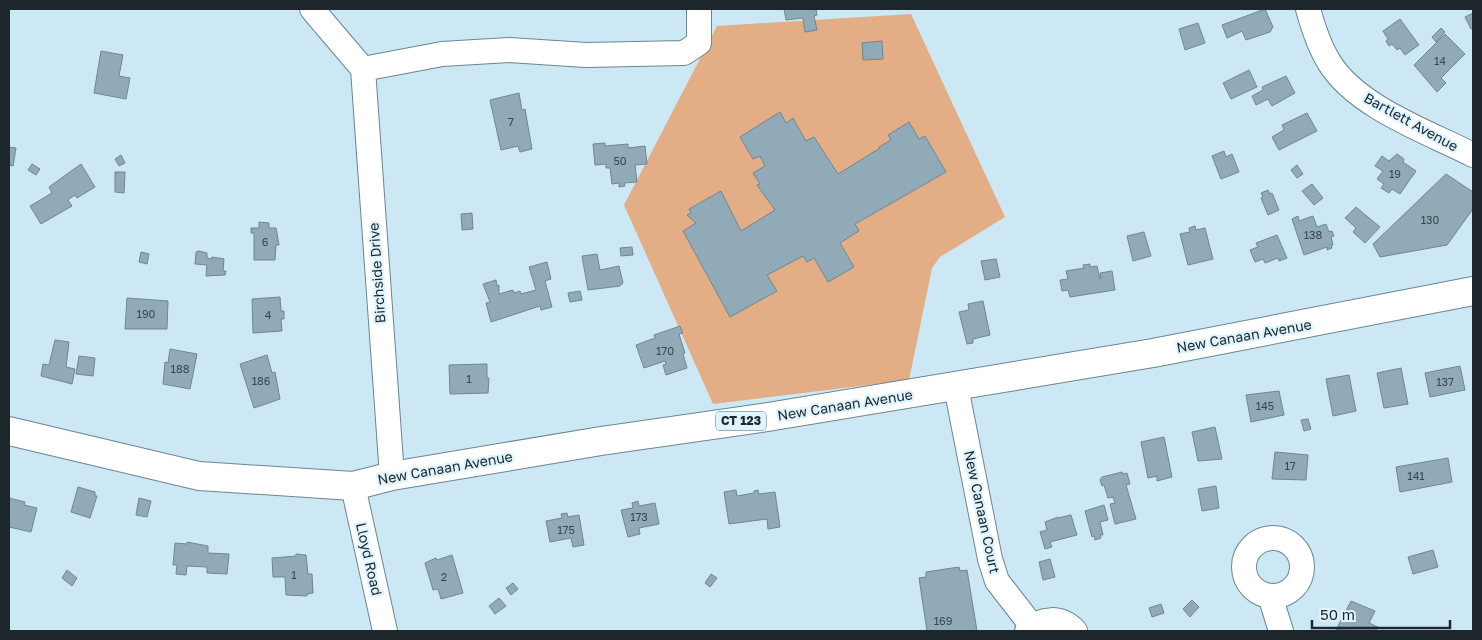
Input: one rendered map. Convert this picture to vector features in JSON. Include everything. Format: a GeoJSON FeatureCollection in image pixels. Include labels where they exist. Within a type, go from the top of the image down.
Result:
{"type":"FeatureCollection","features":[{"type":"Feature","properties":{"kind":"main road","name":"New Canaan Avenue"},"geometry":{"type":"LineString","coordinates":[[9,431],[199,476],[352,486],[392,476],[592,442],[768,417],[956,387],[1346,317],[1473,291]]}},
{"type":"Feature","properties":{"kind":"street"},"geometry":{"type":"LineString","coordinates":[[312,9],[363,69],[451,53],[509,50],[586,55],[684,53],[698,42],[699,9]]}},
{"type":"Feature","properties":{"kind":"street","name":"Bartlett Avenue"},"geometry":{"type":"LineString","coordinates":[[1308,9],[1317,37],[1330,63],[1354,90],[1386,110],[1473,155]]}},
{"type":"Feature","properties":{"kind":"street","name":"Birchside Drive"},"geometry":{"type":"LineString","coordinates":[[363,69],[392,476]]}},
{"type":"Feature","properties":{"kind":"street","name":"New Canaan Court"},"geometry":{"type":"LineString","coordinates":[[956,387],[990,559],[997,581],[1030,629],[1045,620],[1058,620],[1076,631]]}},
{"type":"Feature","properties":{"kind":"street","name":"Lloyd Road"},"geometry":{"type":"LineString","coordinates":[[352,486],[385,631]]}},
{"type":"Feature","properties":{"kind":"street"},"geometry":{"type":"LineString","coordinates":[[1270,596],[1281,631]]}},
{"type":"Feature","properties":{"kind":"shaded area"},"geometry":{"type":"Polygon","coordinates":[[[911,14],[1005,217],[940,257],[932,268],[909,380],[713,404],[624,205],[717,26],[911,14]]]}},
{"type":"Feature","properties":{"kind":"building"},"geometry":{"type":"Polygon","coordinates":[[[784,9],[816,9],[817,15],[814,16],[817,30],[805,32],[803,18],[786,20],[784,9]]]}},
{"type":"Feature","properties":{"kind":"building"},"geometry":{"type":"Polygon","coordinates":[[[1265,9],[1273,27],[1270,32],[1246,40],[1242,31],[1227,38],[1222,25],[1265,9]]]}},
{"type":"Feature","properties":{"kind":"building"},"geometry":{"type":"Polygon","coordinates":[[[1473,13],[1473,28],[1471,29],[1465,17],[1473,13]]]}},
{"type":"Feature","properties":{"kind":"building"},"geometry":{"type":"Polygon","coordinates":[[[1400,19],[1419,45],[1405,55],[1400,48],[1397,50],[1392,44],[1389,46],[1386,41],[1388,39],[1383,31],[1400,19]]]}},
{"type":"Feature","properties":{"kind":"building"},"geometry":{"type":"Polygon","coordinates":[[[1198,23],[1205,43],[1185,50],[1179,29],[1198,23]]]}},
{"type":"Feature","properties":{"kind":"building"},"geometry":{"type":"Polygon","coordinates":[[[1441,28],[1445,32],[1436,42],[1432,37],[1441,28]]]}},
{"type":"Feature","properties":{"kind":"building"},"geometry":{"type":"Polygon","coordinates":[[[1445,34],[1465,54],[1441,78],[1446,83],[1437,92],[1414,65],[1445,34]]]}},
{"type":"Feature","properties":{"kind":"building"},"geometry":{"type":"Polygon","coordinates":[[[882,41],[883,59],[863,60],[862,43],[882,41]]]}},
{"type":"Feature","properties":{"kind":"building"},"geometry":{"type":"Polygon","coordinates":[[[101,51],[123,55],[119,76],[130,78],[126,99],[94,93],[101,51]]]}},
{"type":"Feature","properties":{"kind":"building"},"geometry":{"type":"Polygon","coordinates":[[[1249,70],[1257,87],[1231,99],[1223,83],[1249,70]]]}},
{"type":"Feature","properties":{"kind":"building"},"geometry":{"type":"Polygon","coordinates":[[[1286,76],[1295,93],[1272,106],[1268,99],[1256,105],[1252,96],[1263,90],[1262,87],[1286,76]]]}},
{"type":"Feature","properties":{"kind":"building"},"geometry":{"type":"Polygon","coordinates":[[[519,93],[522,110],[525,109],[532,149],[520,152],[518,146],[501,150],[490,100],[519,93]]]}},
{"type":"Feature","properties":{"kind":"building"},"geometry":{"type":"Polygon","coordinates":[[[780,112],[786,123],[793,118],[806,141],[814,137],[838,174],[891,140],[888,135],[909,122],[919,139],[925,136],[946,172],[855,224],[859,231],[840,243],[854,267],[828,282],[814,258],[807,262],[803,256],[767,275],[777,291],[730,317],[683,231],[696,223],[687,215],[691,213],[689,209],[721,191],[741,231],[775,210],[757,185],[760,184],[753,173],[765,166],[760,156],[753,159],[740,137],[780,112]]]}},
{"type":"Feature","properties":{"kind":"building"},"geometry":{"type":"Polygon","coordinates":[[[1307,113],[1317,131],[1279,150],[1272,137],[1284,130],[1282,125],[1307,113]]]}},
{"type":"Feature","properties":{"kind":"building"},"geometry":{"type":"Polygon","coordinates":[[[605,143],[605,146],[628,144],[628,148],[645,146],[647,164],[635,165],[637,182],[624,183],[625,186],[619,187],[619,183],[612,184],[610,168],[606,168],[606,164],[595,165],[593,144],[605,143]]]}},
{"type":"Feature","properties":{"kind":"building"},"geometry":{"type":"Polygon","coordinates":[[[9,147],[16,148],[13,166],[9,165],[9,147]]]}},
{"type":"Feature","properties":{"kind":"building"},"geometry":{"type":"Polygon","coordinates":[[[1224,151],[1226,157],[1232,154],[1239,172],[1221,179],[1212,156],[1224,151]]]}},
{"type":"Feature","properties":{"kind":"building"},"geometry":{"type":"Polygon","coordinates":[[[1397,154],[1404,159],[1403,162],[1416,171],[1400,194],[1392,189],[1389,193],[1381,188],[1384,184],[1377,179],[1383,171],[1375,166],[1382,156],[1389,161],[1397,154]]]}},
{"type":"Feature","properties":{"kind":"building"},"geometry":{"type":"Polygon","coordinates":[[[121,155],[125,163],[119,166],[115,159],[121,155]]]}},
{"type":"Feature","properties":{"kind":"building"},"geometry":{"type":"Polygon","coordinates":[[[32,164],[40,169],[36,175],[28,170],[32,164]]]}},
{"type":"Feature","properties":{"kind":"building"},"geometry":{"type":"Polygon","coordinates":[[[81,164],[95,187],[77,198],[75,195],[68,200],[72,206],[41,224],[30,206],[52,193],[49,187],[81,164]]]}},
{"type":"Feature","properties":{"kind":"building"},"geometry":{"type":"Polygon","coordinates":[[[1297,165],[1303,174],[1297,178],[1291,170],[1297,165]]]}},
{"type":"Feature","properties":{"kind":"building"},"geometry":{"type":"Polygon","coordinates":[[[115,172],[125,172],[124,193],[115,192],[115,172]]]}},
{"type":"Feature","properties":{"kind":"building"},"geometry":{"type":"Polygon","coordinates":[[[1446,174],[1473,192],[1473,209],[1447,245],[1380,257],[1373,244],[1446,174]]]}},
{"type":"Feature","properties":{"kind":"building"},"geometry":{"type":"Polygon","coordinates":[[[1312,184],[1323,198],[1314,205],[1302,191],[1312,184]]]}},
{"type":"Feature","properties":{"kind":"building"},"geometry":{"type":"Polygon","coordinates":[[[1268,190],[1270,194],[1272,193],[1279,210],[1268,215],[1261,198],[1263,197],[1261,193],[1268,190]]]}},
{"type":"Feature","properties":{"kind":"building"},"geometry":{"type":"Polygon","coordinates":[[[1356,207],[1380,227],[1365,243],[1353,232],[1356,228],[1345,218],[1356,207]]]}},
{"type":"Feature","properties":{"kind":"building"},"geometry":{"type":"Polygon","coordinates":[[[472,213],[473,229],[462,230],[461,214],[472,213]]]}},
{"type":"Feature","properties":{"kind":"building"},"geometry":{"type":"Polygon","coordinates":[[[1298,216],[1299,221],[1313,216],[1317,227],[1326,224],[1329,232],[1332,231],[1334,236],[1331,237],[1332,248],[1327,250],[1327,247],[1304,255],[1292,219],[1298,216]]]}},
{"type":"Feature","properties":{"kind":"building"},"geometry":{"type":"Polygon","coordinates":[[[259,222],[269,223],[269,228],[276,228],[279,245],[276,245],[275,260],[254,260],[254,233],[251,233],[251,228],[259,228],[259,222]]]}},
{"type":"Feature","properties":{"kind":"building"},"geometry":{"type":"Polygon","coordinates":[[[1195,226],[1196,230],[1205,228],[1213,259],[1188,265],[1180,234],[1190,232],[1189,228],[1195,226]]]}},
{"type":"Feature","properties":{"kind":"building"},"geometry":{"type":"Polygon","coordinates":[[[1144,232],[1151,256],[1133,261],[1127,236],[1144,232]]]}},
{"type":"Feature","properties":{"kind":"building"},"geometry":{"type":"Polygon","coordinates":[[[1277,235],[1287,258],[1279,261],[1278,258],[1265,263],[1263,259],[1255,262],[1250,250],[1258,247],[1256,243],[1277,235]]]}},
{"type":"Feature","properties":{"kind":"building"},"geometry":{"type":"Polygon","coordinates":[[[632,247],[633,255],[621,256],[620,248],[632,247]]]}},
{"type":"Feature","properties":{"kind":"building"},"geometry":{"type":"Polygon","coordinates":[[[141,252],[149,254],[147,264],[139,262],[141,252]]]}},
{"type":"Feature","properties":{"kind":"building"},"geometry":{"type":"Polygon","coordinates":[[[196,252],[207,253],[207,258],[224,259],[223,271],[226,271],[225,275],[206,276],[207,265],[195,264],[196,252]]]}},
{"type":"Feature","properties":{"kind":"building"},"geometry":{"type":"Polygon","coordinates":[[[597,254],[600,270],[619,266],[623,283],[620,286],[588,290],[582,256],[597,254]]]}},
{"type":"Feature","properties":{"kind":"building"},"geometry":{"type":"Polygon","coordinates":[[[996,259],[1000,277],[985,280],[981,261],[996,259]]]}},
{"type":"Feature","properties":{"kind":"building"},"geometry":{"type":"Polygon","coordinates":[[[547,262],[551,279],[545,281],[552,307],[541,310],[540,306],[491,322],[486,303],[490,302],[483,284],[496,280],[497,286],[499,285],[499,294],[513,290],[514,293],[520,291],[521,294],[536,290],[529,267],[547,262]]]}},
{"type":"Feature","properties":{"kind":"building"},"geometry":{"type":"Polygon","coordinates":[[[1090,264],[1090,267],[1097,266],[1100,279],[1100,273],[1112,271],[1115,290],[1070,297],[1068,290],[1062,291],[1060,280],[1068,279],[1066,271],[1084,268],[1083,265],[1090,264]]]}},
{"type":"Feature","properties":{"kind":"building"},"geometry":{"type":"Polygon","coordinates":[[[580,291],[582,300],[570,302],[568,293],[580,291]]]}},
{"type":"Feature","properties":{"kind":"building"},"geometry":{"type":"Polygon","coordinates":[[[280,297],[281,311],[284,311],[284,319],[281,319],[282,331],[253,333],[252,299],[280,297]]]}},
{"type":"Feature","properties":{"kind":"building"},"geometry":{"type":"Polygon","coordinates":[[[127,298],[168,301],[167,329],[125,329],[127,298]]]}},
{"type":"Feature","properties":{"kind":"building"},"geometry":{"type":"Polygon","coordinates":[[[983,301],[990,335],[973,339],[973,343],[967,344],[959,312],[969,310],[968,304],[983,301]]]}},
{"type":"Feature","properties":{"kind":"building"},"geometry":{"type":"Polygon","coordinates":[[[680,326],[683,333],[679,334],[687,368],[666,375],[663,365],[666,364],[665,361],[644,368],[636,345],[655,338],[654,335],[680,326]]]}},
{"type":"Feature","properties":{"kind":"building"},"geometry":{"type":"Polygon","coordinates":[[[55,340],[69,342],[66,367],[75,369],[72,384],[41,376],[43,364],[49,365],[55,340]]]}},
{"type":"Feature","properties":{"kind":"building"},"geometry":{"type":"Polygon","coordinates":[[[170,349],[197,354],[190,389],[163,384],[165,362],[168,363],[170,349]]]}},
{"type":"Feature","properties":{"kind":"building"},"geometry":{"type":"Polygon","coordinates":[[[267,355],[272,373],[275,372],[280,399],[254,408],[240,364],[267,355]]]}},
{"type":"Feature","properties":{"kind":"building"},"geometry":{"type":"Polygon","coordinates":[[[79,356],[95,358],[93,376],[76,374],[79,356]]]}},
{"type":"Feature","properties":{"kind":"building"},"geometry":{"type":"Polygon","coordinates":[[[487,364],[487,378],[489,378],[488,393],[450,394],[449,365],[487,364]]]}},
{"type":"Feature","properties":{"kind":"building"},"geometry":{"type":"Polygon","coordinates":[[[1460,366],[1465,390],[1430,397],[1425,373],[1460,366]]]}},
{"type":"Feature","properties":{"kind":"building"},"geometry":{"type":"Polygon","coordinates":[[[1401,368],[1408,404],[1384,408],[1377,373],[1401,368]]]}},
{"type":"Feature","properties":{"kind":"building"},"geometry":{"type":"Polygon","coordinates":[[[1349,375],[1356,411],[1333,416],[1326,379],[1349,375]]]}},
{"type":"Feature","properties":{"kind":"building"},"geometry":{"type":"Polygon","coordinates":[[[1279,391],[1284,415],[1251,422],[1246,395],[1279,391]]]}},
{"type":"Feature","properties":{"kind":"building"},"geometry":{"type":"Polygon","coordinates":[[[1308,419],[1311,429],[1304,431],[1301,420],[1308,419]]]}},
{"type":"Feature","properties":{"kind":"building"},"geometry":{"type":"Polygon","coordinates":[[[1215,427],[1222,459],[1198,461],[1192,432],[1215,427]]]}},
{"type":"Feature","properties":{"kind":"building"},"geometry":{"type":"Polygon","coordinates":[[[1164,437],[1172,477],[1157,481],[1157,476],[1148,478],[1141,442],[1164,437]]]}},
{"type":"Feature","properties":{"kind":"building"},"geometry":{"type":"Polygon","coordinates":[[[1275,452],[1308,455],[1306,480],[1272,479],[1275,452]]]}},
{"type":"Feature","properties":{"kind":"building"},"geometry":{"type":"Polygon","coordinates":[[[1448,458],[1452,482],[1400,492],[1396,467],[1448,458]]]}},
{"type":"Feature","properties":{"kind":"building"},"geometry":{"type":"Polygon","coordinates":[[[1122,472],[1123,474],[1127,473],[1130,484],[1126,485],[1136,519],[1115,524],[1110,504],[1115,503],[1113,497],[1108,498],[1104,485],[1102,486],[1100,480],[1102,477],[1122,472]]]}},
{"type":"Feature","properties":{"kind":"building"},"geometry":{"type":"Polygon","coordinates":[[[1216,486],[1219,508],[1202,511],[1198,489],[1216,486]]]}},
{"type":"Feature","properties":{"kind":"building"},"geometry":{"type":"Polygon","coordinates":[[[78,487],[95,492],[95,496],[97,496],[90,518],[71,512],[78,487]]]}},
{"type":"Feature","properties":{"kind":"building"},"geometry":{"type":"Polygon","coordinates":[[[736,490],[737,496],[754,493],[754,491],[758,490],[759,494],[775,492],[780,527],[768,529],[767,519],[729,524],[724,492],[736,490]]]}},
{"type":"Feature","properties":{"kind":"building"},"geometry":{"type":"Polygon","coordinates":[[[9,498],[25,502],[24,505],[37,508],[31,532],[9,527],[9,498]]]}},
{"type":"Feature","properties":{"kind":"building"},"geometry":{"type":"Polygon","coordinates":[[[139,498],[151,501],[147,517],[136,515],[139,498]]]}},
{"type":"Feature","properties":{"kind":"building"},"geometry":{"type":"Polygon","coordinates":[[[638,501],[639,506],[655,503],[659,524],[639,528],[640,534],[628,537],[621,510],[633,508],[632,503],[638,501]]]}},
{"type":"Feature","properties":{"kind":"building"},"geometry":{"type":"Polygon","coordinates":[[[1104,505],[1108,520],[1100,522],[1103,535],[1100,535],[1101,538],[1095,540],[1094,536],[1092,537],[1085,511],[1104,505]]]}},
{"type":"Feature","properties":{"kind":"building"},"geometry":{"type":"Polygon","coordinates":[[[567,513],[568,517],[579,515],[584,545],[573,547],[571,538],[550,542],[546,521],[562,518],[561,514],[567,513]]]}},
{"type":"Feature","properties":{"kind":"building"},"geometry":{"type":"Polygon","coordinates":[[[1071,515],[1077,535],[1050,542],[1052,547],[1045,549],[1040,532],[1047,530],[1045,522],[1071,515]]]}},
{"type":"Feature","properties":{"kind":"building"},"geometry":{"type":"Polygon","coordinates":[[[187,542],[208,546],[208,553],[229,554],[227,574],[207,573],[207,567],[187,566],[186,575],[176,574],[177,565],[173,565],[175,543],[187,544],[187,542]]]}},
{"type":"Feature","properties":{"kind":"building"},"geometry":{"type":"Polygon","coordinates":[[[1433,550],[1438,567],[1413,574],[1408,557],[1433,550]]]}},
{"type":"Feature","properties":{"kind":"building"},"geometry":{"type":"Polygon","coordinates":[[[296,554],[306,555],[308,574],[312,574],[313,593],[307,594],[307,596],[286,595],[285,577],[273,577],[272,558],[296,556],[296,554]]]}},
{"type":"Feature","properties":{"kind":"building"},"geometry":{"type":"Polygon","coordinates":[[[452,555],[463,593],[441,599],[438,589],[433,590],[425,563],[436,558],[437,560],[452,555]]]}},
{"type":"Feature","properties":{"kind":"building"},"geometry":{"type":"Polygon","coordinates":[[[1050,559],[1055,577],[1043,580],[1039,562],[1050,559]]]}},
{"type":"Feature","properties":{"kind":"building"},"geometry":{"type":"Polygon","coordinates":[[[959,567],[960,571],[967,570],[977,631],[927,631],[919,578],[926,577],[926,572],[959,567]]]}},
{"type":"Feature","properties":{"kind":"building"},"geometry":{"type":"Polygon","coordinates":[[[67,570],[77,578],[72,586],[62,578],[67,570]]]}},
{"type":"Feature","properties":{"kind":"building"},"geometry":{"type":"Polygon","coordinates":[[[711,574],[717,578],[710,587],[705,583],[711,574]]]}},
{"type":"Feature","properties":{"kind":"building"},"geometry":{"type":"Polygon","coordinates":[[[513,583],[518,589],[511,595],[506,588],[513,583]]]}},
{"type":"Feature","properties":{"kind":"building"},"geometry":{"type":"Polygon","coordinates":[[[499,598],[506,606],[495,614],[489,606],[499,598]]]}},
{"type":"Feature","properties":{"kind":"building"},"geometry":{"type":"Polygon","coordinates":[[[1192,600],[1199,607],[1190,617],[1183,609],[1192,600]]]}},
{"type":"Feature","properties":{"kind":"building"},"geometry":{"type":"Polygon","coordinates":[[[1351,601],[1375,611],[1369,623],[1378,627],[1376,631],[1336,630],[1351,601]]]}},
{"type":"Feature","properties":{"kind":"building"},"geometry":{"type":"Polygon","coordinates":[[[1161,604],[1164,613],[1152,617],[1149,608],[1161,604]]]}}]}
